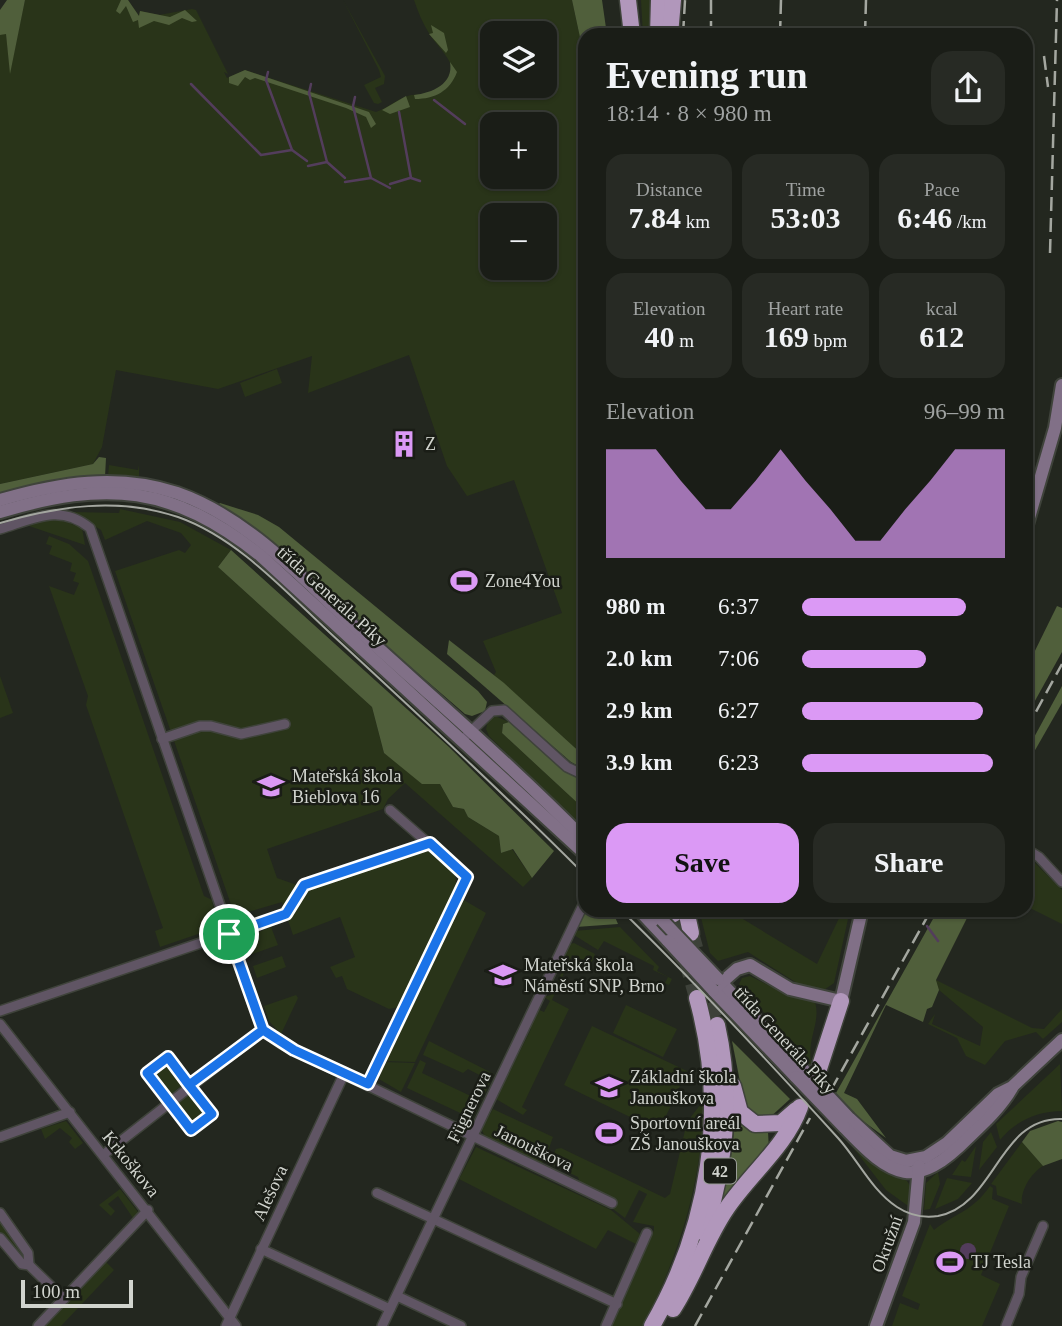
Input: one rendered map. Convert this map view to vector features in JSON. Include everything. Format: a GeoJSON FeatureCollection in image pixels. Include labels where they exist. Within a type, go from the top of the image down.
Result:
{"type":"FeatureCollection","features":[{"type":"Feature","properties":{"kind":"highway"},"geometry":{"type":"LineString","coordinates":[[628,0],[631,28]]}},
{"type":"Feature","properties":{"kind":"highway"},"geometry":{"type":"LineString","coordinates":[[637,0],[638,28]]}},
{"type":"Feature","properties":{"kind":"highway"},"geometry":{"type":"LineString","coordinates":[[658,28],[659,0]]}},
{"type":"Feature","properties":{"kind":"highway"},"geometry":{"type":"LineString","coordinates":[[671,28],[673,0]]}},
{"type":"Feature","properties":{"kind":"highway"},"geometry":{"type":"LineString","coordinates":[[674,917],[691,933]]}},
{"type":"Feature","properties":{"kind":"highway","name":"42"},"geometry":{"type":"LineString","coordinates":[[652,1326],[687,1250],[710,1158],[714,1107],[713,1074],[697,998]]}},
{"type":"Feature","properties":{"kind":"highway"},"geometry":{"type":"LineString","coordinates":[[817,1076],[841,1001]]}},
{"type":"Feature","properties":{"kind":"highway","name":"42"},"geometry":{"type":"LineString","coordinates":[[664,1326],[698,1250],[722,1160],[726,1084],[716,1021],[737,1105],[746,1119],[762,1126],[776,1124],[800,1107],[785,1136],[722,1216],[688,1287],[673,1309]]}},
{"type":"Feature","properties":{"kind":"main road"},"geometry":{"type":"LineString","coordinates":[[1033,504],[1055,428],[1062,385]]}},
{"type":"Feature","properties":{"kind":"main road","name":"třída Generála Píky"},"geometry":{"type":"LineString","coordinates":[[0,500],[64,484],[107,481],[156,487],[219,512],[267,548],[467,735],[578,847]]}},
{"type":"Feature","properties":{"kind":"main road","name":"třída Generála Píky"},"geometry":{"type":"LineString","coordinates":[[0,512],[65,495],[113,492],[154,498],[194,512],[225,529],[261,556],[578,834]]}},
{"type":"Feature","properties":{"kind":"main road","name":"třída Generála Píky"},"geometry":{"type":"LineString","coordinates":[[645,917],[668,942],[718,983],[724,1001],[799,1073]]}},
{"type":"Feature","properties":{"kind":"main road","name":"třída Generála Píky"},"geometry":{"type":"LineString","coordinates":[[673,917],[718,983],[846,1122],[867,1152],[903,1166]]}},
{"type":"Feature","properties":{"kind":"main road"},"geometry":{"type":"LineString","coordinates":[[718,983],[740,967],[750,965],[790,989],[841,1001],[860,917]]}},
{"type":"Feature","properties":{"kind":"main road"},"geometry":{"type":"LineString","coordinates":[[903,1166],[922,1159],[947,1143],[998,1094],[1012,1087],[1062,1040]]}},
{"type":"Feature","properties":{"kind":"main road"},"geometry":{"type":"LineString","coordinates":[[917,1201],[924,1182],[935,1167],[1005,1101],[1012,1087]]}},
{"type":"Feature","properties":{"kind":"main road","name":"Okružní"},"geometry":{"type":"LineString","coordinates":[[876,1326],[917,1201],[918,1172],[922,1159]]}},
{"type":"Feature","properties":{"kind":"main road"},"geometry":{"type":"LineString","coordinates":[[903,1166],[918,1172],[935,1167]]}},
{"type":"Feature","properties":{"kind":"main road"},"geometry":{"type":"LineString","coordinates":[[903,1166],[917,1201]]}},
{"type":"Feature","properties":{"kind":"street"},"geometry":{"type":"LineString","coordinates":[[0,529],[59,513],[81,521],[90,528],[263,1030],[168,1101],[103,1155]]}},
{"type":"Feature","properties":{"kind":"street"},"geometry":{"type":"LineString","coordinates":[[467,735],[492,711],[504,710],[567,767],[578,772]]}},
{"type":"Feature","properties":{"kind":"street"},"geometry":{"type":"LineString","coordinates":[[162,739],[200,726],[241,734],[285,724]]}},
{"type":"Feature","properties":{"kind":"street"},"geometry":{"type":"LineString","coordinates":[[368,1084],[467,877],[390,810]]}},
{"type":"Feature","properties":{"kind":"street"},"geometry":{"type":"LineString","coordinates":[[0,1011],[286,914],[304,885],[430,843]]}},
{"type":"Feature","properties":{"kind":"street"},"geometry":{"type":"LineString","coordinates":[[1033,853],[1062,882]]}},
{"type":"Feature","properties":{"kind":"street","name":"Fügnerova"},"geometry":{"type":"LineString","coordinates":[[382,1326],[578,916]]}},
{"type":"Feature","properties":{"kind":"street","name":"Krkoškova"},"geometry":{"type":"LineString","coordinates":[[0,1024],[148,1210],[231,1323]]}},
{"type":"Feature","properties":{"kind":"street","name":"Janouškova"},"geometry":{"type":"LineString","coordinates":[[263,1030],[280,1043],[612,1203]]}},
{"type":"Feature","properties":{"kind":"street"},"geometry":{"type":"LineString","coordinates":[[168,1057],[189,1085],[212,1114],[191,1130],[147,1073],[168,1057]]}},
{"type":"Feature","properties":{"kind":"street","name":"Alešova"},"geometry":{"type":"LineString","coordinates":[[231,1323],[261,1249],[344,1074]]}},
{"type":"Feature","properties":{"kind":"street"},"geometry":{"type":"LineString","coordinates":[[0,1136],[69,1112]]}},
{"type":"Feature","properties":{"kind":"street"},"geometry":{"type":"LineString","coordinates":[[377,1193],[617,1304]]}},
{"type":"Feature","properties":{"kind":"street"},"geometry":{"type":"LineString","coordinates":[[38,1326],[148,1210]]}},
{"type":"Feature","properties":{"kind":"street"},"geometry":{"type":"LineString","coordinates":[[0,1213],[28,1253],[29,1265]]}},
{"type":"Feature","properties":{"kind":"street"},"geometry":{"type":"LineString","coordinates":[[1006,1326],[1021,1278],[1043,1226]]}},
{"type":"Feature","properties":{"kind":"street"},"geometry":{"type":"LineString","coordinates":[[606,1326],[647,1233]]}},
{"type":"Feature","properties":{"kind":"street"},"geometry":{"type":"LineString","coordinates":[[0,1238],[22,1264],[29,1265],[64,1299]]}},
{"type":"Feature","properties":{"kind":"street"},"geometry":{"type":"LineString","coordinates":[[261,1249],[390,1309]]}},
{"type":"Feature","properties":{"kind":"street"},"geometry":{"type":"LineString","coordinates":[[397,1296],[461,1326]]}},
{"type":"Feature","properties":{"kind":"green space"},"geometry":{"type":"Polygon","coordinates":[[[7,0],[25,0],[10,74],[6,34],[0,35],[0,10],[7,0]]]}},
{"type":"Feature","properties":{"kind":"green space"},"geometry":{"type":"Polygon","coordinates":[[[25,0],[128,0],[139,16],[140,11],[159,15],[192,9],[196,10],[228,74],[224,72],[227,78],[245,70],[376,112],[408,96],[432,92],[450,78],[452,71],[447,57],[427,31],[414,0],[572,0],[578,28],[578,751],[494,675],[496,672],[483,641],[562,613],[514,480],[467,496],[447,466],[409,355],[308,393],[312,356],[218,389],[116,370],[102,447],[93,464],[0,484],[0,35],[6,33],[10,71],[25,0]]]}},
{"type":"Feature","properties":{"kind":"green space"},"geometry":{"type":"Polygon","coordinates":[[[121,0],[128,0],[139,16],[140,11],[170,17],[185,10],[197,21],[182,18],[169,25],[154,21],[139,28],[138,20],[133,22],[126,6],[120,14],[116,11],[121,0]]]}},
{"type":"Feature","properties":{"kind":"green space"},"geometry":{"type":"Polygon","coordinates":[[[343,0],[385,76],[384,84],[375,88],[382,102],[378,104],[374,103],[364,85],[381,77],[379,70],[343,0]]]}},
{"type":"Feature","properties":{"kind":"green space"},"geometry":{"type":"Polygon","coordinates":[[[572,0],[602,0],[606,28],[578,28],[572,0]]]}},
{"type":"Feature","properties":{"kind":"green space"},"geometry":{"type":"Polygon","coordinates":[[[641,0],[654,0],[653,28],[643,28],[641,0]]]}},
{"type":"Feature","properties":{"kind":"green space"},"geometry":{"type":"Polygon","coordinates":[[[431,25],[444,33],[448,50],[446,53],[429,34],[433,33],[431,25]]]}},
{"type":"Feature","properties":{"kind":"green space"},"geometry":{"type":"Polygon","coordinates":[[[450,62],[457,72],[446,89],[429,97],[415,99],[414,95],[428,92],[445,82],[449,76],[450,62]]]}},
{"type":"Feature","properties":{"kind":"green space"},"geometry":{"type":"Polygon","coordinates":[[[245,70],[369,112],[376,124],[371,128],[366,117],[346,108],[255,78],[250,80],[245,77],[238,86],[229,83],[229,77],[245,70]]]}},
{"type":"Feature","properties":{"kind":"green space"},"geometry":{"type":"Polygon","coordinates":[[[406,96],[410,107],[390,114],[382,110],[406,96]]]}},
{"type":"Feature","properties":{"kind":"green space"},"geometry":{"type":"Polygon","coordinates":[[[277,369],[282,383],[245,397],[240,383],[277,369]]]}},
{"type":"Feature","properties":{"kind":"green space"},"geometry":{"type":"Polygon","coordinates":[[[99,457],[106,458],[105,477],[0,496],[0,484],[93,464],[99,457]]]}},
{"type":"Feature","properties":{"kind":"green space"},"geometry":{"type":"Polygon","coordinates":[[[109,465],[138,470],[139,465],[139,478],[108,476],[109,465]]]}},
{"type":"Feature","properties":{"kind":"green space"},"geometry":{"type":"Polygon","coordinates":[[[220,503],[258,515],[279,527],[478,691],[487,702],[485,711],[472,716],[465,714],[237,517],[218,505],[220,503]]]}},
{"type":"Feature","properties":{"kind":"green space"},"geometry":{"type":"Polygon","coordinates":[[[120,509],[180,522],[231,550],[218,567],[372,707],[384,753],[424,782],[440,784],[453,807],[464,809],[468,817],[499,836],[501,853],[512,849],[532,878],[523,887],[405,783],[388,799],[383,809],[267,849],[277,878],[308,889],[418,851],[430,850],[455,869],[456,885],[399,1007],[389,1009],[347,989],[342,976],[336,978],[330,967],[355,957],[340,917],[293,935],[282,902],[235,916],[115,571],[179,550],[185,553],[191,545],[181,533],[147,521],[105,540],[101,530],[72,512],[119,513],[120,509]]]}},
{"type":"Feature","properties":{"kind":"green space"},"geometry":{"type":"Polygon","coordinates":[[[53,517],[82,528],[85,545],[29,526],[53,517]]]}},
{"type":"Feature","properties":{"kind":"green space"},"geometry":{"type":"Polygon","coordinates":[[[49,536],[69,544],[88,561],[204,896],[212,900],[217,924],[210,930],[160,947],[155,931],[163,928],[86,705],[88,696],[49,586],[74,595],[79,583],[73,581],[76,573],[70,571],[72,563],[49,554],[52,546],[46,544],[49,536]]]}},
{"type":"Feature","properties":{"kind":"green space"},"geometry":{"type":"Polygon","coordinates":[[[231,550],[449,747],[554,851],[532,878],[513,849],[501,853],[499,836],[468,817],[464,809],[453,807],[440,784],[422,784],[384,753],[372,707],[218,567],[231,550]]]}},
{"type":"Feature","properties":{"kind":"green space"},"geometry":{"type":"Polygon","coordinates":[[[1057,606],[1062,608],[1062,652],[1033,704],[1033,655],[1057,606]]]}},
{"type":"Feature","properties":{"kind":"green space"},"geometry":{"type":"Polygon","coordinates":[[[449,640],[504,683],[578,751],[578,766],[571,762],[447,654],[449,640]]]}},
{"type":"Feature","properties":{"kind":"green space"},"geometry":{"type":"Polygon","coordinates":[[[0,676],[13,713],[0,718],[0,676]]]}},
{"type":"Feature","properties":{"kind":"green space"},"geometry":{"type":"Polygon","coordinates":[[[1062,686],[1062,703],[1033,754],[1033,739],[1062,686]]]}},
{"type":"Feature","properties":{"kind":"green space"},"geometry":{"type":"Polygon","coordinates":[[[495,716],[509,722],[503,724],[502,733],[578,803],[578,824],[489,736],[486,729],[488,721],[495,716]]]}},
{"type":"Feature","properties":{"kind":"green space"},"geometry":{"type":"Polygon","coordinates":[[[509,722],[561,769],[578,778],[578,803],[502,733],[503,724],[509,722]]]}},
{"type":"Feature","properties":{"kind":"green space"},"geometry":{"type":"Polygon","coordinates":[[[1033,861],[1062,890],[1062,924],[1033,910],[1033,861]]]}},
{"type":"Feature","properties":{"kind":"green space"},"geometry":{"type":"Polygon","coordinates":[[[462,899],[486,913],[415,1062],[385,1061],[462,899]]]}},
{"type":"Feature","properties":{"kind":"green space"},"geometry":{"type":"Polygon","coordinates":[[[582,917],[615,917],[618,924],[576,927],[582,917]]]}},
{"type":"Feature","properties":{"kind":"green space"},"geometry":{"type":"Polygon","coordinates":[[[701,917],[740,917],[817,964],[840,917],[848,917],[834,983],[824,990],[800,985],[748,952],[718,961],[710,953],[701,917]]]}},
{"type":"Feature","properties":{"kind":"green space"},"geometry":{"type":"Polygon","coordinates":[[[934,917],[968,917],[936,980],[939,990],[932,1007],[927,1009],[923,1022],[886,1005],[844,1093],[857,1099],[886,1138],[852,1113],[836,1093],[934,917]]]}},
{"type":"Feature","properties":{"kind":"green space"},"geometry":{"type":"Polygon","coordinates":[[[271,927],[278,945],[250,955],[247,937],[271,927]]]}},
{"type":"Feature","properties":{"kind":"green space"},"geometry":{"type":"Polygon","coordinates":[[[620,927],[659,967],[657,971],[672,979],[669,985],[665,983],[668,977],[653,970],[654,966],[604,941],[598,950],[574,935],[574,931],[620,927]]]}},
{"type":"Feature","properties":{"kind":"green space"},"geometry":{"type":"Polygon","coordinates":[[[574,943],[595,954],[591,964],[572,955],[552,1000],[569,1009],[522,1107],[527,1110],[523,1115],[496,1099],[531,1029],[529,1027],[537,1009],[544,1012],[550,1001],[544,997],[551,995],[568,959],[562,956],[569,944],[574,943]]]}},
{"type":"Feature","properties":{"kind":"green space"},"geometry":{"type":"Polygon","coordinates":[[[282,956],[286,967],[257,978],[253,966],[282,956]]]}},
{"type":"Feature","properties":{"kind":"green space"},"geometry":{"type":"Polygon","coordinates":[[[750,976],[790,996],[815,1002],[811,1063],[808,1066],[782,1032],[741,988],[739,984],[742,978],[750,976]]]}},
{"type":"Feature","properties":{"kind":"green space"},"geometry":{"type":"Polygon","coordinates":[[[936,980],[1032,1028],[1044,1029],[1062,1009],[1062,1022],[1043,1039],[1036,1032],[1005,1041],[985,1065],[966,1056],[957,1038],[928,1024],[935,1014],[932,1024],[980,1046],[983,1027],[939,990],[936,980]]]}},
{"type":"Feature","properties":{"kind":"green space"},"geometry":{"type":"Polygon","coordinates":[[[296,995],[298,998],[281,1034],[269,1021],[264,1006],[296,995]]]}},
{"type":"Feature","properties":{"kind":"green space"},"geometry":{"type":"Polygon","coordinates":[[[626,1005],[677,1029],[663,1057],[613,1033],[626,1005]]]}},
{"type":"Feature","properties":{"kind":"green space"},"geometry":{"type":"Polygon","coordinates":[[[592,1026],[687,1071],[659,1131],[564,1085],[592,1026]]]}},
{"type":"Feature","properties":{"kind":"green space"},"geometry":{"type":"Polygon","coordinates":[[[429,1041],[494,1074],[473,1119],[407,1088],[420,1060],[426,1063],[422,1073],[477,1099],[487,1079],[468,1069],[463,1073],[423,1055],[429,1041]]]}},
{"type":"Feature","properties":{"kind":"green space"},"geometry":{"type":"Polygon","coordinates":[[[732,1041],[790,1099],[767,1120],[751,1115],[744,1102],[732,1041]]]}},
{"type":"Feature","properties":{"kind":"green space"},"geometry":{"type":"Polygon","coordinates":[[[168,1062],[185,1083],[167,1097],[151,1074],[168,1062]]]}},
{"type":"Feature","properties":{"kind":"green space"},"geometry":{"type":"Polygon","coordinates":[[[384,1062],[415,1063],[401,1092],[379,1079],[384,1062]]]}},
{"type":"Feature","properties":{"kind":"green space"},"geometry":{"type":"Polygon","coordinates":[[[1060,1064],[1062,1111],[1028,1118],[1013,1127],[1000,1140],[996,1124],[1060,1064]]]}},
{"type":"Feature","properties":{"kind":"green space"},"geometry":{"type":"Polygon","coordinates":[[[191,1092],[208,1112],[193,1126],[174,1105],[191,1092]]]}},
{"type":"Feature","properties":{"kind":"green space"},"geometry":{"type":"Polygon","coordinates":[[[704,1100],[694,1189],[668,1272],[643,1326],[610,1326],[654,1230],[654,1226],[633,1222],[647,1194],[639,1190],[625,1218],[580,1184],[578,1177],[549,1163],[556,1149],[561,1148],[665,1198],[670,1194],[687,1122],[704,1100]]]}},
{"type":"Feature","properties":{"kind":"green space"},"geometry":{"type":"Polygon","coordinates":[[[493,1109],[553,1137],[544,1162],[539,1164],[486,1139],[481,1128],[493,1109]]]}},
{"type":"Feature","properties":{"kind":"green space"},"geometry":{"type":"Polygon","coordinates":[[[736,1116],[754,1131],[768,1132],[769,1149],[717,1208],[731,1157],[736,1116]]]}},
{"type":"Feature","properties":{"kind":"green space"},"geometry":{"type":"Polygon","coordinates":[[[66,1121],[83,1143],[75,1149],[69,1142],[72,1138],[60,1128],[45,1139],[41,1129],[66,1121]]]}},
{"type":"Feature","properties":{"kind":"green space"},"geometry":{"type":"Polygon","coordinates":[[[1062,1122],[1062,1159],[1043,1166],[1022,1142],[1030,1131],[1062,1122]]]}},
{"type":"Feature","properties":{"kind":"green space"},"geometry":{"type":"Polygon","coordinates":[[[841,1132],[873,1163],[907,1181],[912,1189],[911,1208],[886,1190],[841,1132]]]}},
{"type":"Feature","properties":{"kind":"green space"},"geometry":{"type":"Polygon","coordinates":[[[991,1132],[997,1147],[979,1170],[983,1142],[991,1132]]]}},
{"type":"Feature","properties":{"kind":"green space"},"geometry":{"type":"Polygon","coordinates":[[[1022,1142],[1043,1166],[1027,1183],[1022,1204],[997,1195],[996,1186],[991,1184],[1022,1142]]]}},
{"type":"Feature","properties":{"kind":"green space"},"geometry":{"type":"Polygon","coordinates":[[[976,1146],[971,1177],[952,1175],[962,1160],[965,1162],[976,1146]]]}},
{"type":"Feature","properties":{"kind":"green space"},"geometry":{"type":"Polygon","coordinates":[[[476,1147],[611,1210],[640,1234],[636,1244],[608,1230],[596,1249],[459,1179],[476,1147]]]}},
{"type":"Feature","properties":{"kind":"green space"},"geometry":{"type":"Polygon","coordinates":[[[938,1172],[940,1184],[930,1209],[924,1210],[926,1183],[938,1172]]]}},
{"type":"Feature","properties":{"kind":"green space"},"geometry":{"type":"Polygon","coordinates":[[[947,1178],[972,1183],[958,1199],[935,1209],[947,1178]]]}},
{"type":"Feature","properties":{"kind":"green space","name":"TJ Tesla"},"geometry":{"type":"Polygon","coordinates":[[[990,1186],[993,1188],[992,1199],[1009,1206],[981,1275],[1000,1284],[982,1326],[892,1326],[900,1303],[918,1310],[920,1304],[902,1296],[930,1224],[934,1230],[970,1207],[990,1186]]]}},
{"type":"Feature","properties":{"kind":"green space"},"geometry":{"type":"Polygon","coordinates":[[[120,1189],[138,1212],[133,1218],[118,1196],[108,1204],[115,1211],[111,1216],[99,1205],[120,1189]]]}},
{"type":"Feature","properties":{"kind":"green space"},"geometry":{"type":"Polygon","coordinates":[[[0,1218],[25,1255],[23,1258],[0,1235],[0,1218]]]}},
{"type":"Feature","properties":{"kind":"green space"},"geometry":{"type":"Polygon","coordinates":[[[106,1262],[114,1270],[61,1326],[45,1326],[106,1262]]]}},
{"type":"Feature","properties":{"kind":"shaded area"},"geometry":{"type":"Polygon","coordinates":[[[965,1243],[971,1243],[976,1251],[974,1257],[965,1259],[960,1254],[960,1248],[965,1243]]]}},
{"type":"Feature","properties":{"kind":"waterway"},"geometry":{"type":"LineString","coordinates":[[268,72],[266,80],[292,150],[307,161]]}},
{"type":"Feature","properties":{"kind":"waterway"},"geometry":{"type":"LineString","coordinates":[[191,84],[261,155],[292,150]]}},
{"type":"Feature","properties":{"kind":"waterway"},"geometry":{"type":"LineString","coordinates":[[311,84],[309,93],[327,162],[345,178]]}},
{"type":"Feature","properties":{"kind":"waterway"},"geometry":{"type":"LineString","coordinates":[[355,97],[353,106],[371,178],[390,188]]}},
{"type":"Feature","properties":{"kind":"waterway"},"geometry":{"type":"LineString","coordinates":[[434,100],[465,124]]}},
{"type":"Feature","properties":{"kind":"waterway"},"geometry":{"type":"LineString","coordinates":[[399,112],[411,178],[420,181]]}},
{"type":"Feature","properties":{"kind":"waterway"},"geometry":{"type":"LineString","coordinates":[[308,166],[327,162]]}},
{"type":"Feature","properties":{"kind":"waterway"},"geometry":{"type":"LineString","coordinates":[[345,182],[371,178]]}},
{"type":"Feature","properties":{"kind":"waterway"},"geometry":{"type":"LineString","coordinates":[[390,184],[410,178]]}},
{"type":"Feature","properties":{"kind":"waterway"},"geometry":{"type":"LineString","coordinates":[[927,926],[938,941]]}},
{"type":"Feature","properties":{"kind":"tunnel"},"geometry":{"type":"LineString","coordinates":[[675,917],[697,998]]}},
{"type":"Feature","properties":{"kind":"tunnel"},"geometry":{"type":"LineString","coordinates":[[691,933],[714,1017]]}},
{"type":"Feature","properties":{"kind":"tram line"},"geometry":{"type":"LineString","coordinates":[[0,523],[66,508],[133,507],[178,517],[223,540],[285,590],[578,868]]}},
{"type":"Feature","properties":{"kind":"tram line"},"geometry":{"type":"LineString","coordinates":[[628,917],[812,1109],[880,1193],[902,1210],[933,1217],[957,1209],[973,1196],[1010,1146],[1024,1132],[1041,1122],[1062,1119]]}},
{"type":"Feature","properties":{"kind":"railway"},"geometry":{"type":"LineString","coordinates":[[683,28],[685,0]]}},
{"type":"Feature","properties":{"kind":"railway"},"geometry":{"type":"LineString","coordinates":[[711,0],[711,28]]}},
{"type":"Feature","properties":{"kind":"railway"},"geometry":{"type":"LineString","coordinates":[[780,28],[781,0]]}},
{"type":"Feature","properties":{"kind":"railway"},"geometry":{"type":"LineString","coordinates":[[865,28],[866,0]]}},
{"type":"Feature","properties":{"kind":"railway"},"geometry":{"type":"LineString","coordinates":[[1050,253],[1057,0]]}},
{"type":"Feature","properties":{"kind":"railway"},"geometry":{"type":"LineString","coordinates":[[1044,56],[1048,87]]}},
{"type":"Feature","properties":{"kind":"railway"},"geometry":{"type":"LineString","coordinates":[[1033,717],[1062,664]]}},
{"type":"Feature","properties":{"kind":"railway"},"geometry":{"type":"LineString","coordinates":[[831,1090],[927,917]]}},
{"type":"Feature","properties":{"kind":"railway"},"geometry":{"type":"LineString","coordinates":[[695,1326],[810,1118]]}},
{"type":"Feature","properties":{"kind":"place","name":"Z"},"geometry":{"type":"Point","coordinates":[404,444]}},
{"type":"Feature","properties":{"kind":"place","name":"Zone4You"},"geometry":{"type":"Point","coordinates":[464,581]}},
{"type":"Feature","properties":{"kind":"place","name":"Mateřská škola Bieblova 16"},"geometry":{"type":"Point","coordinates":[271,786]}},
{"type":"Feature","properties":{"kind":"place","name":"Mateřská škola Náměstí SNP, Brno"},"geometry":{"type":"Point","coordinates":[503,975]}},
{"type":"Feature","properties":{"kind":"place","name":"Základní škola Janouškova"},"geometry":{"type":"Point","coordinates":[609,1087]}},
{"type":"Feature","properties":{"kind":"place","name":"Sportovní areál ZŠ Janouškova"},"geometry":{"type":"Point","coordinates":[609,1133]}},
{"type":"Feature","properties":{"kind":"place","name":"TJ Tesla"},"geometry":{"type":"Point","coordinates":[950,1262]}},
{"type":"Feature","properties":{"kind":"route"},"geometry":{"type":"LineString","coordinates":[[229,934],[263,1030],[189,1085],[212,1114],[191,1130],[147,1073],[168,1057],[189,1085],[251,1039],[263,1030],[280,1043],[368,1084],[467,877],[430,843],[304,885],[286,914],[229,934]]}}]}
